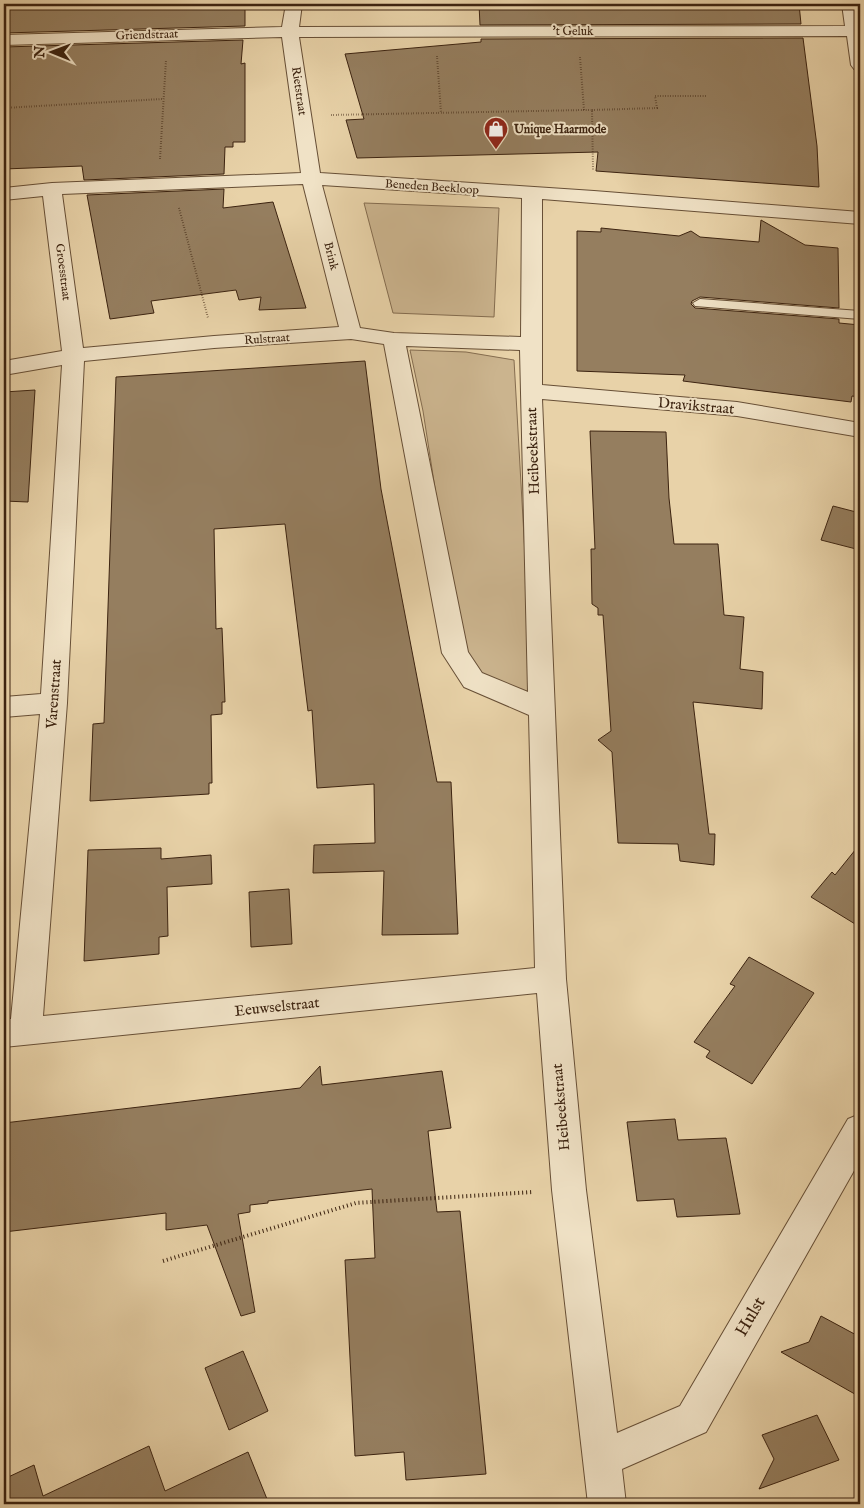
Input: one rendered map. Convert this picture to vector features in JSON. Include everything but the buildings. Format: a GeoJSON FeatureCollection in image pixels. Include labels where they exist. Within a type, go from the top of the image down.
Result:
{"type":"FeatureCollection","features":[{"type":"Feature","properties":{"kind":"street","name":"Rietstraat"},"geometry":{"type":"LineString","coordinates":[[294,4],[290,32],[311,178]]}},
{"type":"Feature","properties":{"kind":"street"},"geometry":{"type":"LineString","coordinates":[[850,4],[856,31],[860,65]]}},
{"type":"Feature","properties":{"kind":"street","name":"'t Geluk"},"geometry":{"type":"LineString","coordinates":[[290,32],[856,31]]}},
{"type":"Feature","properties":{"kind":"street","name":"Griendstraat"},"geometry":{"type":"LineString","coordinates":[[4,40],[290,32]]}},
{"type":"Feature","properties":{"kind":"street","name":"Beneden Beekloop"},"geometry":{"type":"LineString","coordinates":[[4,194],[52,189],[311,178],[594,197],[860,218]]}},
{"type":"Feature","properties":{"kind":"street","name":"Brink"},"geometry":{"type":"LineString","coordinates":[[311,178],[351,333]]}},
{"type":"Feature","properties":{"kind":"street","name":"Groesstraat"},"geometry":{"type":"LineString","coordinates":[[52,189],[73,356]]}},
{"type":"Feature","properties":{"kind":"street","name":"Heibeekstraat"},"geometry":{"type":"LineString","coordinates":[[532,194],[531,391],[550,980],[569,1190],[606,1504]]}},
{"type":"Feature","properties":{"kind":"street","name":"Rulstraat"},"geometry":{"type":"LineString","coordinates":[[4,368],[73,356],[214,342],[351,333],[394,339],[531,344]]}},
{"type":"Feature","properties":{"kind":"street"},"geometry":{"type":"LineString","coordinates":[[394,339],[455,653],[473,680],[540,709]]}},
{"type":"Feature","properties":{"kind":"street","name":"Varenstraat"},"geometry":{"type":"LineString","coordinates":[[15,1033],[54,703],[73,356]]}},
{"type":"Feature","properties":{"kind":"street","name":"Dravikstraat"},"geometry":{"type":"LineString","coordinates":[[531,391],[737,409],[860,430]]}},
{"type":"Feature","properties":{"kind":"street"},"geometry":{"type":"LineString","coordinates":[[4,707],[54,703]]}},
{"type":"Feature","properties":{"kind":"street","name":"Eeuwselstraat"},"geometry":{"type":"LineString","coordinates":[[15,1033],[550,980]]}},
{"type":"Feature","properties":{"kind":"street","name":"Hulst"},"geometry":{"type":"LineString","coordinates":[[602,1459],[693,1419],[860,1129]]}},
{"type":"Feature","properties":{"kind":"lane"},"geometry":{"type":"LineString","coordinates":[[700,303],[860,315]]}},
{"type":"Feature","properties":{"kind":"path"},"geometry":{"type":"LineString","coordinates":[[434,31],[441,113]]}},
{"type":"Feature","properties":{"kind":"path"},"geometry":{"type":"LineString","coordinates":[[579,31],[584,110]]}},
{"type":"Feature","properties":{"kind":"path"},"geometry":{"type":"LineString","coordinates":[[166,34],[166,71],[162,99],[160,165],[172,183],[214,342]]}},
{"type":"Feature","properties":{"kind":"path"},"geometry":{"type":"LineString","coordinates":[[303,115],[657,108],[655,96],[706,96]]}},
{"type":"Feature","properties":{"kind":"path"},"geometry":{"type":"LineString","coordinates":[[4,108],[162,99]]}},
{"type":"Feature","properties":{"kind":"path"},"geometry":{"type":"LineString","coordinates":[[592,110],[594,197]]}},
{"type":"Feature","properties":{"kind":"path"},"geometry":{"type":"LineString","coordinates":[[163,1261],[356,1203],[569,1190]]}},
{"type":"Feature","properties":{"kind":"shaded area"},"geometry":{"type":"Polygon","coordinates":[[[364,203],[499,208],[494,317],[393,313],[364,203]]]}},
{"type":"Feature","properties":{"kind":"shaded area"},"geometry":{"type":"Polygon","coordinates":[[[410,350],[466,352],[514,360],[533,696],[477,676],[460,649],[423,411],[410,350]]]}},
{"type":"Feature","properties":{"kind":"place","name":"Unique Haarmode"},"geometry":{"type":"Point","coordinates":[496,150]}}]}
